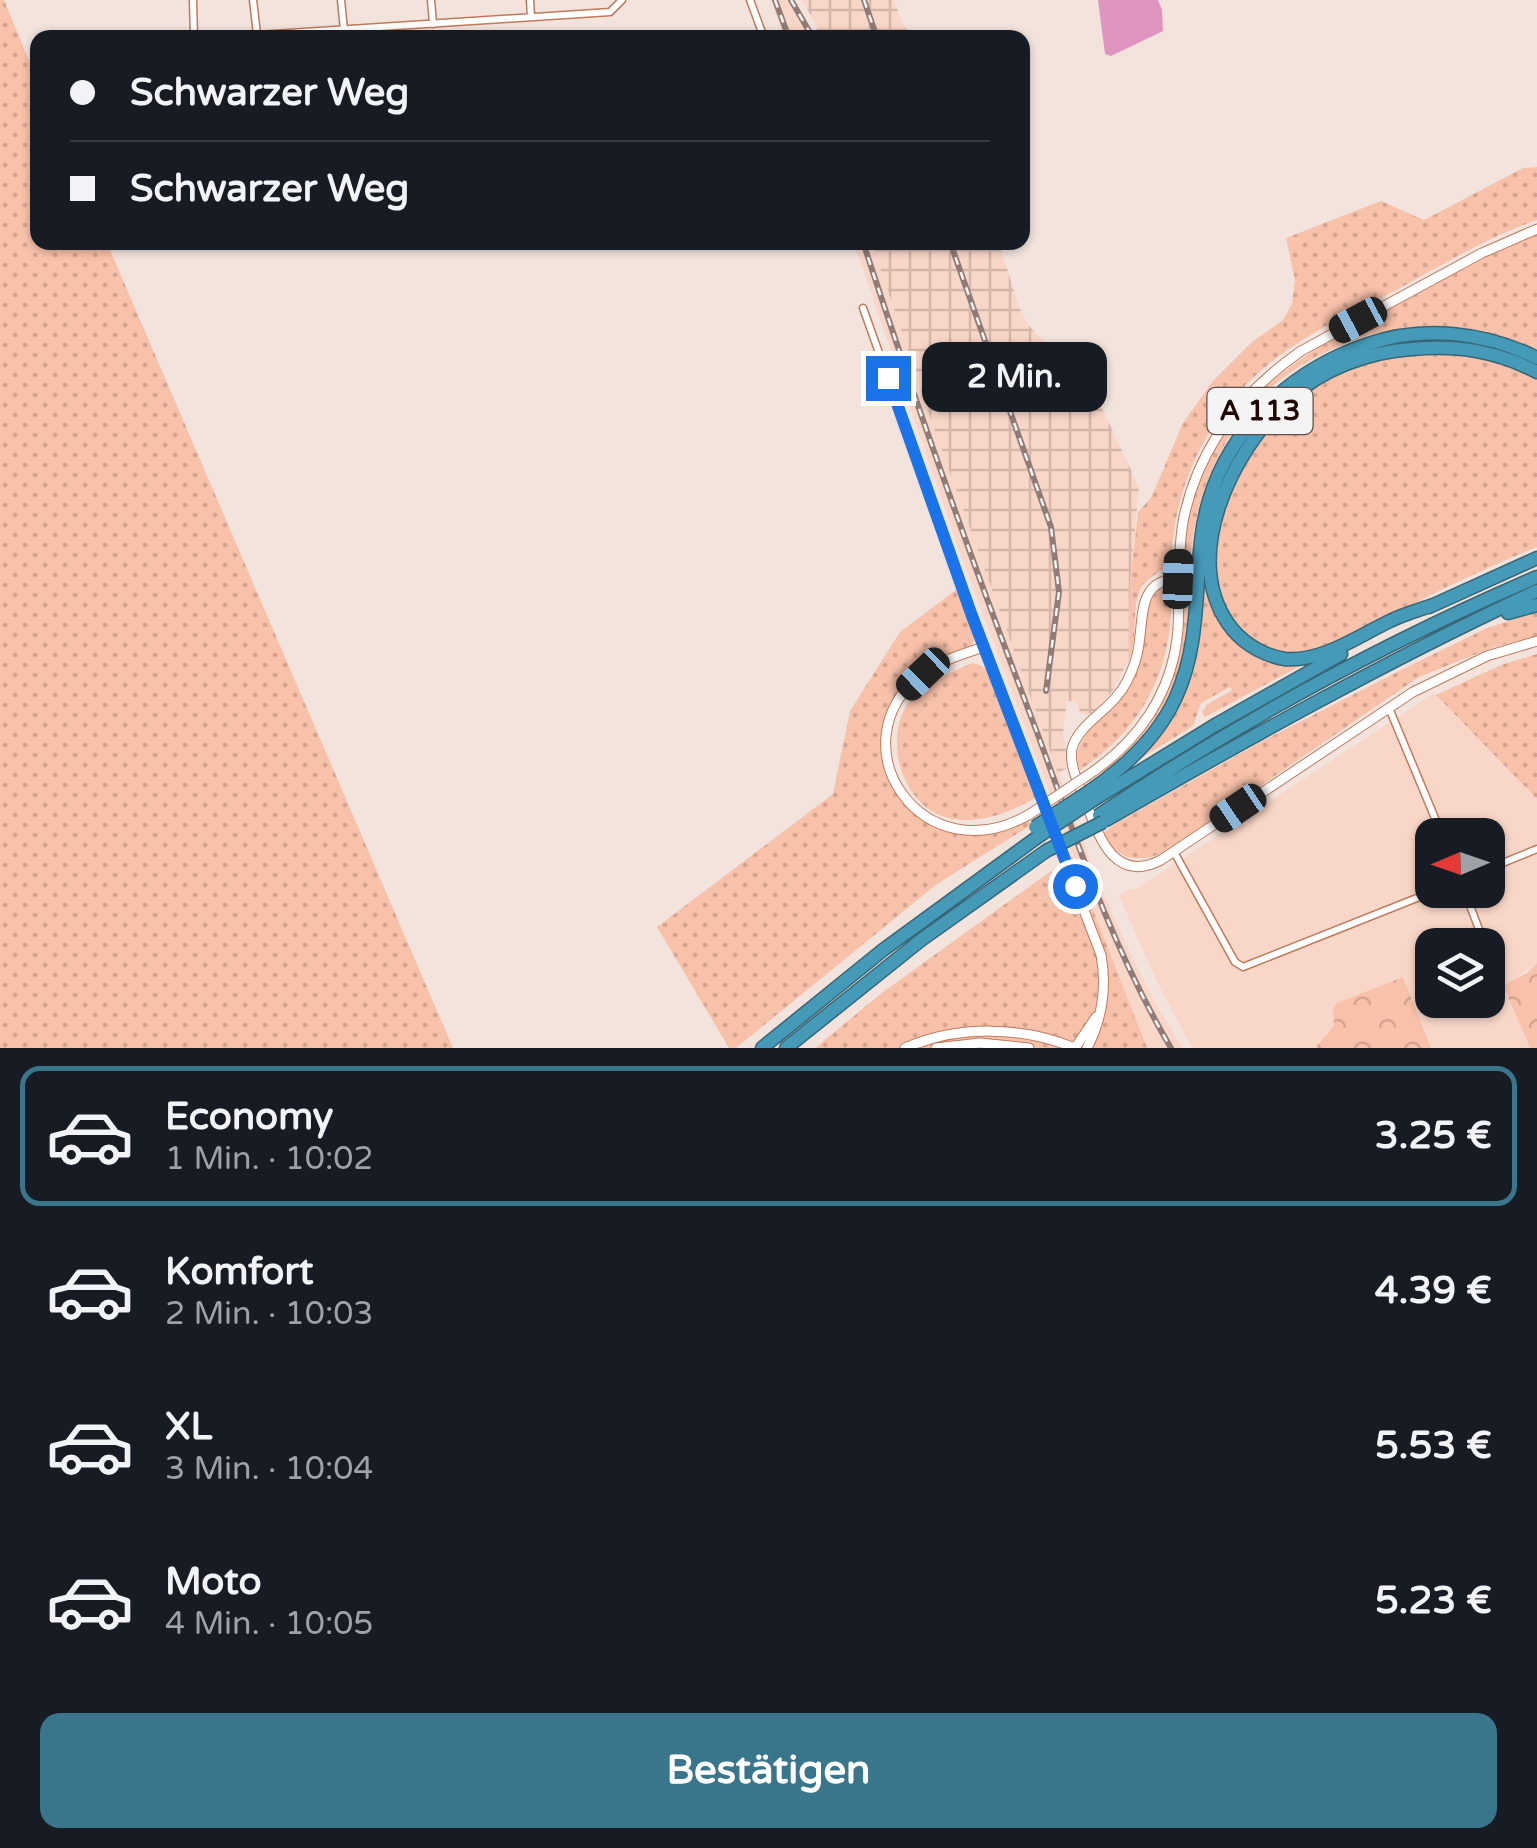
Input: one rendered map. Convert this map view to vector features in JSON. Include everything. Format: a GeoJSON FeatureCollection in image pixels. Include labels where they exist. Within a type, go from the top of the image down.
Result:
{"type":"FeatureCollection","features":[{"type":"Feature","properties":{"kind":"highway","name":"A 113"},"geometry":{"type":"LineString","coordinates":[[1089,790],[1123,766],[1151,737],[1176,696],[1195,637],[1201,540],[1211,494],[1231,450],[1270,399],[1329,359],[1387,338],[1436,333],[1483,338],[1537,358]]}},
{"type":"Feature","properties":{"kind":"highway"},"geometry":{"type":"LineString","coordinates":[[1433,605],[1395,618],[1324,654],[1282,658],[1258,651],[1236,634],[1222,616],[1211,581],[1214,530],[1230,477],[1254,436],[1286,401],[1356,359],[1406,349],[1464,348],[1510,358],[1537,372]]}},
{"type":"Feature","properties":{"kind":"highway"},"geometry":{"type":"LineString","coordinates":[[762,1048],[882,950],[993,868],[1035,826],[1089,790],[1433,605],[1537,558]]}},
{"type":"Feature","properties":{"kind":"highway"},"geometry":{"type":"LineString","coordinates":[[786,1048],[891,962],[1046,851],[1218,740],[1352,665],[1537,577]]}},
{"type":"Feature","properties":{"kind":"highway"},"geometry":{"type":"LineString","coordinates":[[1101,818],[1483,616],[1537,592]]}},
{"type":"Feature","properties":{"kind":"highway"},"geometry":{"type":"LineString","coordinates":[[1396,662],[1497,616],[1537,605]]}},
{"type":"Feature","properties":{"kind":"street"},"geometry":{"type":"LineString","coordinates":[[192,0],[194,30]]}},
{"type":"Feature","properties":{"kind":"street"},"geometry":{"type":"LineString","coordinates":[[254,0],[256,30]]}},
{"type":"Feature","properties":{"kind":"street"},"geometry":{"type":"LineString","coordinates":[[341,0],[344,30],[610,12],[622,0]]}},
{"type":"Feature","properties":{"kind":"street"},"geometry":{"type":"LineString","coordinates":[[431,0],[432,24]]}},
{"type":"Feature","properties":{"kind":"street"},"geometry":{"type":"LineString","coordinates":[[530,0],[531,17]]}},
{"type":"Feature","properties":{"kind":"street"},"geometry":{"type":"LineString","coordinates":[[750,0],[761,30]]}},
{"type":"Feature","properties":{"kind":"street"},"geometry":{"type":"LineString","coordinates":[[984,646],[923,674],[906,690],[887,733],[890,768],[908,803],[950,829],[966,832],[1035,826],[1089,790],[1162,695],[1178,630],[1184,519],[1197,474],[1218,433],[1254,388],[1307,348],[1482,253],[1537,229]]}},
{"type":"Feature","properties":{"kind":"street"},"geometry":{"type":"LineString","coordinates":[[863,308],[984,646],[1101,955],[1104,987],[1097,1026],[1087,1048]]}},
{"type":"Feature","properties":{"kind":"street"},"geometry":{"type":"LineString","coordinates":[[1178,579],[1151,585],[1136,661],[1128,679],[1076,738],[1072,762],[1100,838],[1110,854],[1134,866],[1154,864],[1174,852],[1388,707],[1488,656],[1537,641]]}},
{"type":"Feature","properties":{"kind":"street"},"geometry":{"type":"LineString","coordinates":[[1388,707],[1435,818]]}},
{"type":"Feature","properties":{"kind":"street"},"geometry":{"type":"LineString","coordinates":[[1505,862],[1537,849]]}},
{"type":"Feature","properties":{"kind":"street"},"geometry":{"type":"LineString","coordinates":[[1174,852],[1235,962],[1243,967],[1415,899]]}},
{"type":"Feature","properties":{"kind":"street"},"geometry":{"type":"LineString","coordinates":[[905,1048],[956,1033],[981,1031],[1029,1034],[1075,1048],[1100,1011]]}},
{"type":"Feature","properties":{"kind":"street"},"geometry":{"type":"LineString","coordinates":[[1097,1026],[1098,1048]]}},
{"type":"Feature","properties":{"kind":"street"},"geometry":{"type":"LineString","coordinates":[[936,1048],[980,1043],[1030,1048]]}},
{"type":"Feature","properties":{"kind":"shaded area"},"geometry":{"type":"Polygon","coordinates":[[[770,0],[794,0],[812,30],[781,30],[770,0]]]}},
{"type":"Feature","properties":{"kind":"shaded area"},"geometry":{"type":"Polygon","coordinates":[[[802,0],[894,0],[907,30],[816,30],[802,0]]]}},
{"type":"Feature","properties":{"kind":"shaded area"},"geometry":{"type":"Polygon","coordinates":[[[1098,0],[1158,0],[1163,31],[1111,56],[1105,54],[1098,0]]]}},
{"type":"Feature","properties":{"kind":"shaded area"},"geometry":{"type":"Polygon","coordinates":[[[856,250],[874,250],[931,420],[1091,863],[1124,940],[1183,1048],[1147,1048],[1136,1024],[959,550],[856,250]]]}},
{"type":"Feature","properties":{"kind":"shaded area"},"geometry":{"type":"Polygon","coordinates":[[[874,250],[1001,250],[1029,326],[1085,372],[1139,487],[1130,584],[1129,660],[1111,693],[1093,713],[1082,715],[1076,703],[1067,700],[1063,733],[1069,767],[1058,773],[874,250]]]}},
{"type":"Feature","properties":{"kind":"shaded area"},"geometry":{"type":"Polygon","coordinates":[[[1434,693],[1537,799],[1537,963],[1505,985],[1505,928],[1415,928],[1415,1008],[1403,978],[1333,1017],[1334,1026],[1315,1048],[1192,1048],[1119,896],[1138,888],[1434,693]]]}},
{"type":"Feature","properties":{"kind":"shaded area"},"geometry":{"type":"Polygon","coordinates":[[[1505,991],[1530,1048],[1431,1048],[1419,1018],[1505,1018],[1505,991]]]}},
{"type":"Feature","properties":{"kind":"green space"},"geometry":{"type":"Polygon","coordinates":[[[0,0],[4,0],[30,63],[30,250],[110,250],[453,1048],[0,1048],[0,0]]]}},
{"type":"Feature","properties":{"kind":"green space"},"geometry":{"type":"Polygon","coordinates":[[[1537,167],[1537,220],[1484,242],[1313,333],[1261,370],[1219,417],[1190,472],[1180,502],[1171,564],[1149,579],[1139,592],[1129,660],[1130,584],[1138,512],[1151,498],[1183,423],[1213,381],[1252,342],[1283,320],[1292,304],[1295,280],[1286,238],[1381,201],[1424,220],[1523,168],[1537,167]]]}},
{"type":"Feature","properties":{"kind":"green space"},"geometry":{"type":"Polygon","coordinates":[[[1537,234],[1537,352],[1436,334],[1378,333],[1309,361],[1284,377],[1242,418],[1226,442],[1202,496],[1191,554],[1183,653],[1173,683],[1166,698],[1148,727],[1124,754],[1163,701],[1172,678],[1181,630],[1186,531],[1203,471],[1220,439],[1240,412],[1290,367],[1382,312],[1537,234]]]}},
{"type":"Feature","properties":{"kind":"green space"},"geometry":{"type":"Polygon","coordinates":[[[1443,351],[1500,362],[1537,378],[1537,547],[1454,584],[1328,649],[1277,651],[1249,639],[1229,618],[1219,589],[1216,556],[1229,489],[1244,459],[1288,408],[1333,375],[1379,360],[1443,351]]]}},
{"type":"Feature","properties":{"kind":"green space"},"geometry":{"type":"Polygon","coordinates":[[[1204,563],[1212,607],[1226,633],[1248,652],[1300,666],[1205,717],[1202,712],[1208,704],[1232,690],[1230,687],[1201,703],[1193,726],[1138,760],[1171,715],[1204,563]]]}},
{"type":"Feature","properties":{"kind":"green space"},"geometry":{"type":"Polygon","coordinates":[[[960,587],[976,638],[964,650],[922,670],[894,699],[886,715],[882,747],[887,775],[900,798],[919,817],[943,829],[971,834],[999,831],[1028,820],[1031,825],[937,884],[736,1048],[729,1048],[657,927],[833,794],[850,711],[900,632],[960,587]]]}},
{"type":"Feature","properties":{"kind":"green space"},"geometry":{"type":"Polygon","coordinates":[[[1160,589],[1171,593],[1170,621],[1167,647],[1150,695],[1121,736],[1080,770],[1079,747],[1120,694],[1138,663],[1148,611],[1160,589]]]}},
{"type":"Feature","properties":{"kind":"green space"},"geometry":{"type":"Polygon","coordinates":[[[1537,612],[1537,636],[1494,647],[1419,677],[1164,852],[1146,858],[1129,857],[1114,849],[1103,833],[1266,739],[1411,665],[1487,628],[1537,612]]]}},
{"type":"Feature","properties":{"kind":"green space"},"geometry":{"type":"Polygon","coordinates":[[[1537,654],[1537,799],[1436,695],[1501,665],[1537,654]]]}},
{"type":"Feature","properties":{"kind":"green space"},"geometry":{"type":"Polygon","coordinates":[[[972,663],[992,674],[1036,797],[994,816],[960,820],[932,811],[918,800],[900,767],[898,730],[903,713],[918,692],[972,663]]]}},
{"type":"Feature","properties":{"kind":"green space"},"geometry":{"type":"Polygon","coordinates":[[[1072,856],[1147,1048],[815,1048],[883,992],[1072,856]]]}},
{"type":"Feature","properties":{"kind":"green space"},"geometry":{"type":"Polygon","coordinates":[[[1537,963],[1537,1048],[1530,1048],[1505,990],[1505,984],[1537,963]]]}},
{"type":"Feature","properties":{"kind":"green space"},"geometry":{"type":"Polygon","coordinates":[[[1403,977],[1415,1018],[1419,1018],[1431,1048],[1315,1048],[1334,1026],[1333,1008],[1403,977]]]}},
{"type":"Feature","properties":{"kind":"railway"},"geometry":{"type":"LineString","coordinates":[[775,0],[786,30]]}},
{"type":"Feature","properties":{"kind":"railway"},"geometry":{"type":"LineString","coordinates":[[791,0],[808,30]]}},
{"type":"Feature","properties":{"kind":"railway"},"geometry":{"type":"LineString","coordinates":[[864,0],[874,30]]}},
{"type":"Feature","properties":{"kind":"railway"},"geometry":{"type":"LineString","coordinates":[[866,250],[948,490],[1082,855],[1131,973],[1171,1048]]}},
{"type":"Feature","properties":{"kind":"railway"},"geometry":{"type":"LineString","coordinates":[[953,250],[1051,527],[1059,592],[1046,691]]}},
{"type":"Feature","properties":{"kind":"route"},"geometry":{"type":"LineString","coordinates":[[888,378],[972,616],[1075,886]]}}]}
